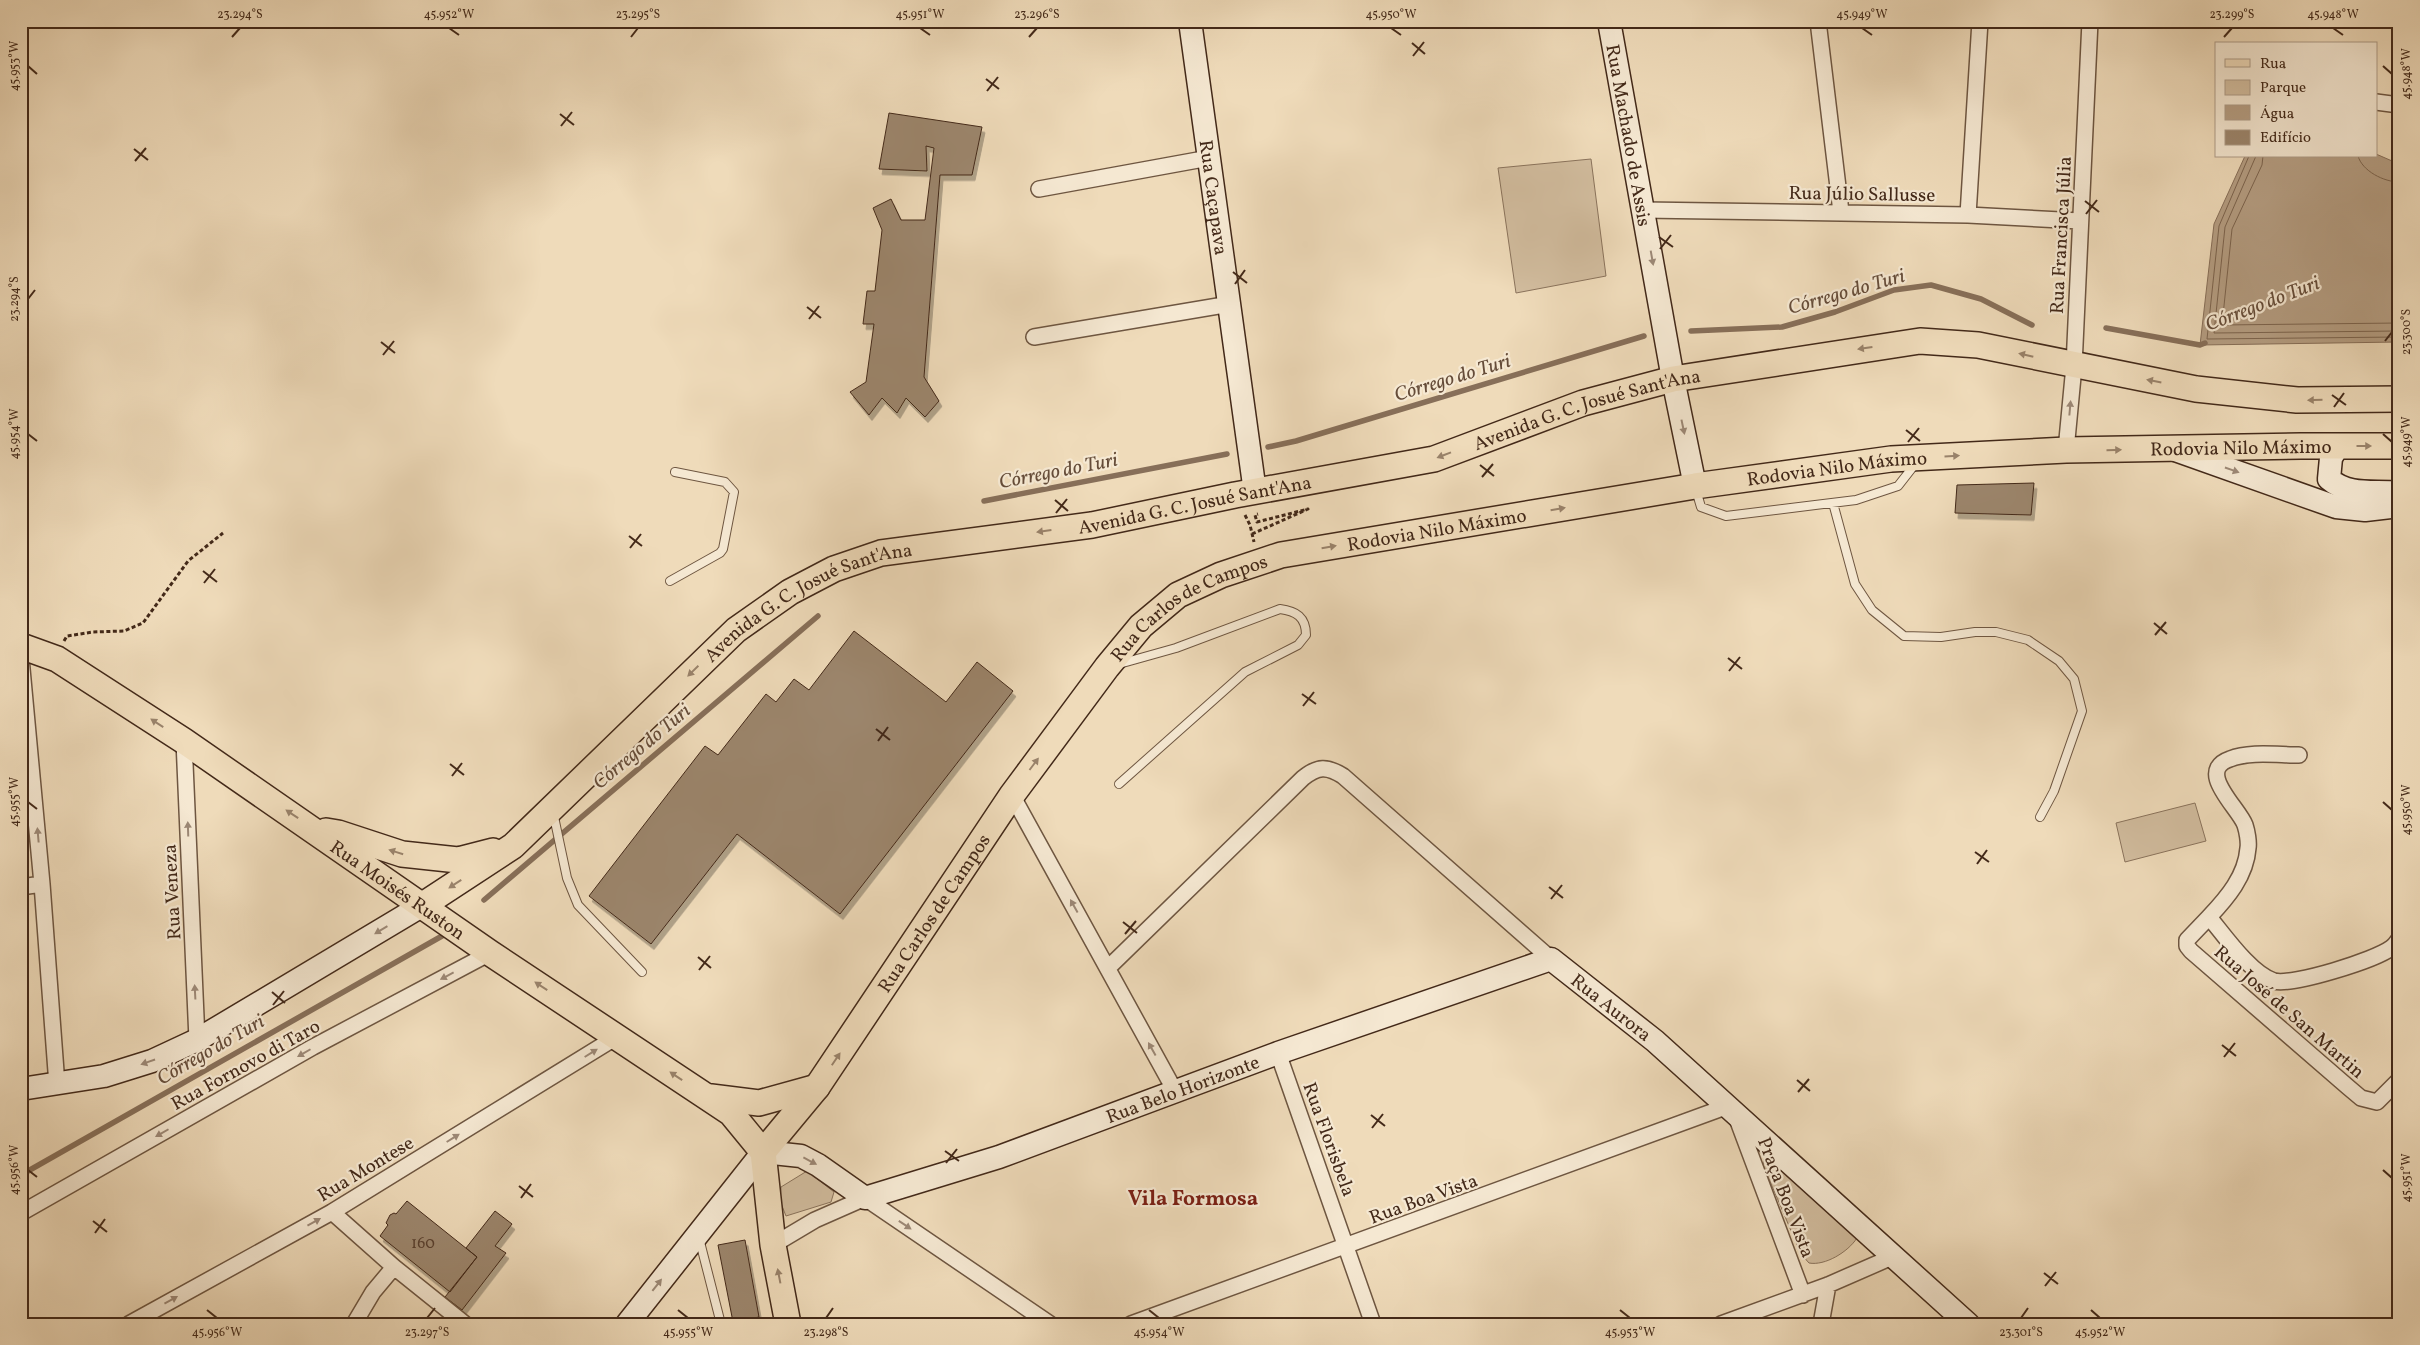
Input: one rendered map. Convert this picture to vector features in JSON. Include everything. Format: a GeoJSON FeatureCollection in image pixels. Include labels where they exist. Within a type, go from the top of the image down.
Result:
{"type":"FeatureCollection","features":[{"type":"Feature","properties":{"kind":"main road","name":"Avenida G. C. Josué Sant'Ana"},"geometry":{"type":"LineString","coordinates":[[423,905],[513,846],[736,630],[790,592],[834,569],[881,553],[1249,502],[1434,459],[1583,403],[1673,380],[1920,341],[1978,345],[2196,390],[2288,399],[2399,399]]}},
{"type":"Feature","properties":{"kind":"main road","name":"Rodovia Nilo Máximo"},"geometry":{"type":"LineString","coordinates":[[1281,556],[1695,486],[1891,459],[2066,450],[2399,446]]}},
{"type":"Feature","properties":{"kind":"main road","name":"Rua Carlos de Campos"},"geometry":{"type":"LineString","coordinates":[[763,1152],[817,1087],[1012,795],[1107,667],[1142,626],[1178,595],[1222,575],[1257,562],[1281,556]]}},
{"type":"Feature","properties":{"kind":"main road","name":"Rua Moisés Ruston"},"geometry":{"type":"LineString","coordinates":[[21,646],[53,657],[184,741],[490,953],[618,1036],[731,1113],[763,1152]]}},
{"type":"Feature","properties":{"kind":"main road"},"geometry":{"type":"LineString","coordinates":[[314,830],[338,833],[402,854],[458,860],[513,846]]}},
{"type":"Feature","properties":{"kind":"main road"},"geometry":{"type":"LineString","coordinates":[[706,1096],[759,1103],[817,1087]]}},
{"type":"Feature","properties":{"kind":"main road"},"geometry":{"type":"LineString","coordinates":[[763,1152],[773,1245],[786,1322]]}},
{"type":"Feature","properties":{"kind":"street","name":"Rua Caçapava"},"geometry":{"type":"LineString","coordinates":[[1190,21],[1230,304],[1249,502]]}},
{"type":"Feature","properties":{"kind":"street","name":"Rua Machado de Assis"},"geometry":{"type":"LineString","coordinates":[[1609,21],[1673,380],[1695,486]]}},
{"type":"Feature","properties":{"kind":"street"},"geometry":{"type":"LineString","coordinates":[[1818,21],[1841,212]]}},
{"type":"Feature","properties":{"kind":"street"},"geometry":{"type":"LineString","coordinates":[[1968,215],[1980,21]]}},
{"type":"Feature","properties":{"kind":"street","name":"Rua Francisca Júlia"},"geometry":{"type":"LineString","coordinates":[[2066,450],[2074,366],[2090,21]]}},
{"type":"Feature","properties":{"kind":"street"},"geometry":{"type":"LineString","coordinates":[[2378,102],[2399,105]]}},
{"type":"Feature","properties":{"kind":"street"},"geometry":{"type":"LineString","coordinates":[[1039,189],[1209,158]]}},
{"type":"Feature","properties":{"kind":"street","name":"Rua Júlio Sallusse"},"geometry":{"type":"LineString","coordinates":[[1643,210],[1968,215],[2080,221]]}},
{"type":"Feature","properties":{"kind":"street"},"geometry":{"type":"LineString","coordinates":[[1034,337],[1230,304]]}},
{"type":"Feature","properties":{"kind":"street"},"geometry":{"type":"LineString","coordinates":[[2338,446],[2328,470],[2329,479],[2338,487],[2349,491],[2399,493]]}},
{"type":"Feature","properties":{"kind":"street"},"geometry":{"type":"LineString","coordinates":[[2169,448],[2336,507],[2365,510],[2399,506]]}},
{"type":"Feature","properties":{"kind":"street"},"geometry":{"type":"LineString","coordinates":[[21,658],[42,884],[57,1085]]}},
{"type":"Feature","properties":{"kind":"street","name":"Rua Veneza"},"geometry":{"type":"LineString","coordinates":[[184,741],[198,1040]]}},
{"type":"Feature","properties":{"kind":"street"},"geometry":{"type":"LineString","coordinates":[[2299,755],[2243,756],[2228,759],[2219,766],[2216,775],[2219,786],[2245,825],[2248,848],[2242,870],[2230,893],[2209,917],[2255,969],[2273,981],[2288,982],[2365,961],[2392,947],[2399,939]]}},
{"type":"Feature","properties":{"kind":"street","name":"Rua Aurora"},"geometry":{"type":"LineString","coordinates":[[1108,968],[1312,770],[1322,767],[1333,770],[1343,776],[1551,959],[1655,1041],[1968,1324]]}},
{"type":"Feature","properties":{"kind":"street"},"geometry":{"type":"LineString","coordinates":[[1012,795],[1175,1092]]}},
{"type":"Feature","properties":{"kind":"street"},"geometry":{"type":"LineString","coordinates":[[21,888],[42,884]]}},
{"type":"Feature","properties":{"kind":"street"},"geometry":{"type":"LineString","coordinates":[[21,1090],[104,1076],[152,1061],[198,1040],[423,905]]}},
{"type":"Feature","properties":{"kind":"street","name":"Rua José de San Martin"},"geometry":{"type":"LineString","coordinates":[[2209,917],[2187,940],[2187,946],[2190,951],[2348,1088],[2361,1098],[2377,1102],[2399,1080]]}},
{"type":"Feature","properties":{"kind":"street","name":"Rua Fornovo di Taro"},"geometry":{"type":"LineString","coordinates":[[21,1213],[313,1047],[490,953]]}},
{"type":"Feature","properties":{"kind":"street","name":"Rua Belo Horizonte"},"geometry":{"type":"LineString","coordinates":[[773,1245],[815,1220],[865,1198],[999,1157],[1278,1054],[1551,959]]}},
{"type":"Feature","properties":{"kind":"street","name":"Rua Montese"},"geometry":{"type":"LineString","coordinates":[[128,1324],[332,1212],[618,1036]]}},
{"type":"Feature","properties":{"kind":"street","name":"Rua Florisbela"},"geometry":{"type":"LineString","coordinates":[[1278,1054],[1373,1324]]}},
{"type":"Feature","properties":{"kind":"street","name":"Rua Boa Vista"},"geometry":{"type":"LineString","coordinates":[[1131,1324],[1731,1109]]}},
{"type":"Feature","properties":{"kind":"street","name":"Praça Boa Vista"},"geometry":{"type":"LineString","coordinates":[[1731,1109],[1802,1295]]}},
{"type":"Feature","properties":{"kind":"street"},"geometry":{"type":"LineString","coordinates":[[763,1152],[801,1156],[818,1165],[1050,1324]]}},
{"type":"Feature","properties":{"kind":"street","name":"Rua Carlos de Campos"},"geometry":{"type":"LineString","coordinates":[[627,1324],[763,1152]]}},
{"type":"Feature","properties":{"kind":"street"},"geometry":{"type":"LineString","coordinates":[[332,1212],[394,1267],[465,1324]]}},
{"type":"Feature","properties":{"kind":"street"},"geometry":{"type":"LineString","coordinates":[[1721,1324],[1828,1285],[1892,1257]]}},
{"type":"Feature","properties":{"kind":"street"},"geometry":{"type":"LineString","coordinates":[[354,1324],[373,1292],[394,1267]]}},
{"type":"Feature","properties":{"kind":"street"},"geometry":{"type":"LineString","coordinates":[[1821,1324],[1828,1285]]}},
{"type":"Feature","properties":{"kind":"lane"},"geometry":{"type":"LineString","coordinates":[[1695,486],[1701,508],[1726,516],[1833,503],[1856,500],[1898,486],[1921,458]]}},
{"type":"Feature","properties":{"kind":"lane"},"geometry":{"type":"LineString","coordinates":[[670,581],[723,549],[734,492],[724,482],[675,472]]}},
{"type":"Feature","properties":{"kind":"lane"},"geometry":{"type":"LineString","coordinates":[[1833,503],[1854,584],[1872,610],[1904,636],[1941,637],[1975,632],[1996,632],[2028,640],[2059,661],[2074,679],[2082,711],[2054,790],[2040,817]]}},
{"type":"Feature","properties":{"kind":"lane"},"geometry":{"type":"LineString","coordinates":[[1107,667],[1176,648],[1280,609],[1291,610],[1302,617],[1306,626],[1306,635],[1298,645],[1245,672],[1119,784]]}},
{"type":"Feature","properties":{"kind":"lane"},"geometry":{"type":"LineString","coordinates":[[552,808],[567,878],[578,904],[642,972]]}},
{"type":"Feature","properties":{"kind":"lane"},"geometry":{"type":"LineString","coordinates":[[698,1234],[721,1324]]}},
{"type":"Feature","properties":{"kind":"path"},"geometry":{"type":"LineString","coordinates":[[1249,502],[1250,525],[1257,562]]}},
{"type":"Feature","properties":{"kind":"path"},"geometry":{"type":"LineString","coordinates":[[53,657],[67,636],[93,632],[124,631],[143,623],[188,561],[223,533]]}},
{"type":"Feature","properties":{"kind":"green space"},"geometry":{"type":"Polygon","coordinates":[[[1591,159],[1606,276],[1516,293],[1498,168],[1591,159]]]}},
{"type":"Feature","properties":{"kind":"green space"},"geometry":{"type":"Polygon","coordinates":[[[2195,803],[2206,841],[2125,862],[2116,823],[2195,803]]]}},
{"type":"Feature","properties":{"kind":"green space"},"geometry":{"type":"Polygon","coordinates":[[[1771,1158],[1857,1238],[1842,1253],[1829,1260],[1815,1263],[1809,1263],[1801,1254],[1763,1165],[1764,1159],[1771,1158]]]}},
{"type":"Feature","properties":{"kind":"green space"},"geometry":{"type":"Polygon","coordinates":[[[807,1171],[834,1192],[831,1202],[786,1216],[780,1201],[781,1187],[807,1171]]]}},
{"type":"Feature","properties":{"kind":"water"},"geometry":{"type":"Polygon","coordinates":[[[2378,155],[2399,164],[2399,342],[2200,345],[2214,224],[2244,158],[2378,158],[2378,155]]]}},
{"type":"Feature","properties":{"kind":"building"},"geometry":{"type":"Polygon","coordinates":[[[889,113],[982,127],[972,175],[940,175],[924,377],[939,401],[925,417],[906,398],[897,413],[882,398],[869,415],[850,392],[866,382],[874,324],[863,324],[867,291],[875,291],[882,230],[873,208],[891,199],[901,220],[925,220],[934,148],[926,146],[927,171],[879,169],[889,113]]]}},
{"type":"Feature","properties":{"kind":"building"},"geometry":{"type":"Polygon","coordinates":[[[2034,483],[2031,515],[1955,513],[1957,485],[2034,483]]]}},
{"type":"Feature","properties":{"kind":"building"},"geometry":{"type":"Polygon","coordinates":[[[854,631],[946,702],[977,662],[1013,691],[840,914],[737,834],[651,944],[589,896],[705,746],[718,755],[766,694],[776,702],[794,679],[809,690],[854,631]]]}},
{"type":"Feature","properties":{"kind":"building"},"geometry":{"type":"Polygon","coordinates":[[[407,1201],[477,1257],[450,1292],[380,1236],[388,1225],[386,1223],[390,1215],[396,1214],[407,1201]]]}},
{"type":"Feature","properties":{"kind":"building"},"geometry":{"type":"Polygon","coordinates":[[[495,1211],[512,1224],[495,1246],[506,1253],[462,1310],[445,1297],[477,1257],[466,1248],[495,1211]]]}},
{"type":"Feature","properties":{"kind":"building"},"geometry":{"type":"Polygon","coordinates":[[[745,1240],[759,1317],[733,1322],[718,1245],[745,1240]]]}},
{"type":"Feature","properties":{"kind":"waterway","name":"Córrego do Turi"},"geometry":{"type":"LineString","coordinates":[[1691,331],[1782,327],[1835,312],[1894,290],[1931,285],[1981,299],[2032,325]]}},
{"type":"Feature","properties":{"kind":"waterway","name":"Córrego do Turi"},"geometry":{"type":"LineString","coordinates":[[2106,328],[2200,345],[2205,343]]}},
{"type":"Feature","properties":{"kind":"waterway","name":"Córrego do Turi"},"geometry":{"type":"LineString","coordinates":[[1268,447],[1296,441],[1644,336]]}},
{"type":"Feature","properties":{"kind":"waterway","name":"Córrego do Turi"},"geometry":{"type":"LineString","coordinates":[[984,501],[1227,454]]}},
{"type":"Feature","properties":{"kind":"waterway","name":"Córrego do Turi"},"geometry":{"type":"LineString","coordinates":[[484,900],[818,616]]}},
{"type":"Feature","properties":{"kind":"waterway","name":"Córrego do Turi"},"geometry":{"type":"LineString","coordinates":[[21,1175],[442,936]]}},
{"type":"Feature","properties":{"kind":"district","name":"Vila Formosa"},"geometry":{"type":"Point","coordinates":[1193,1198]}}]}
